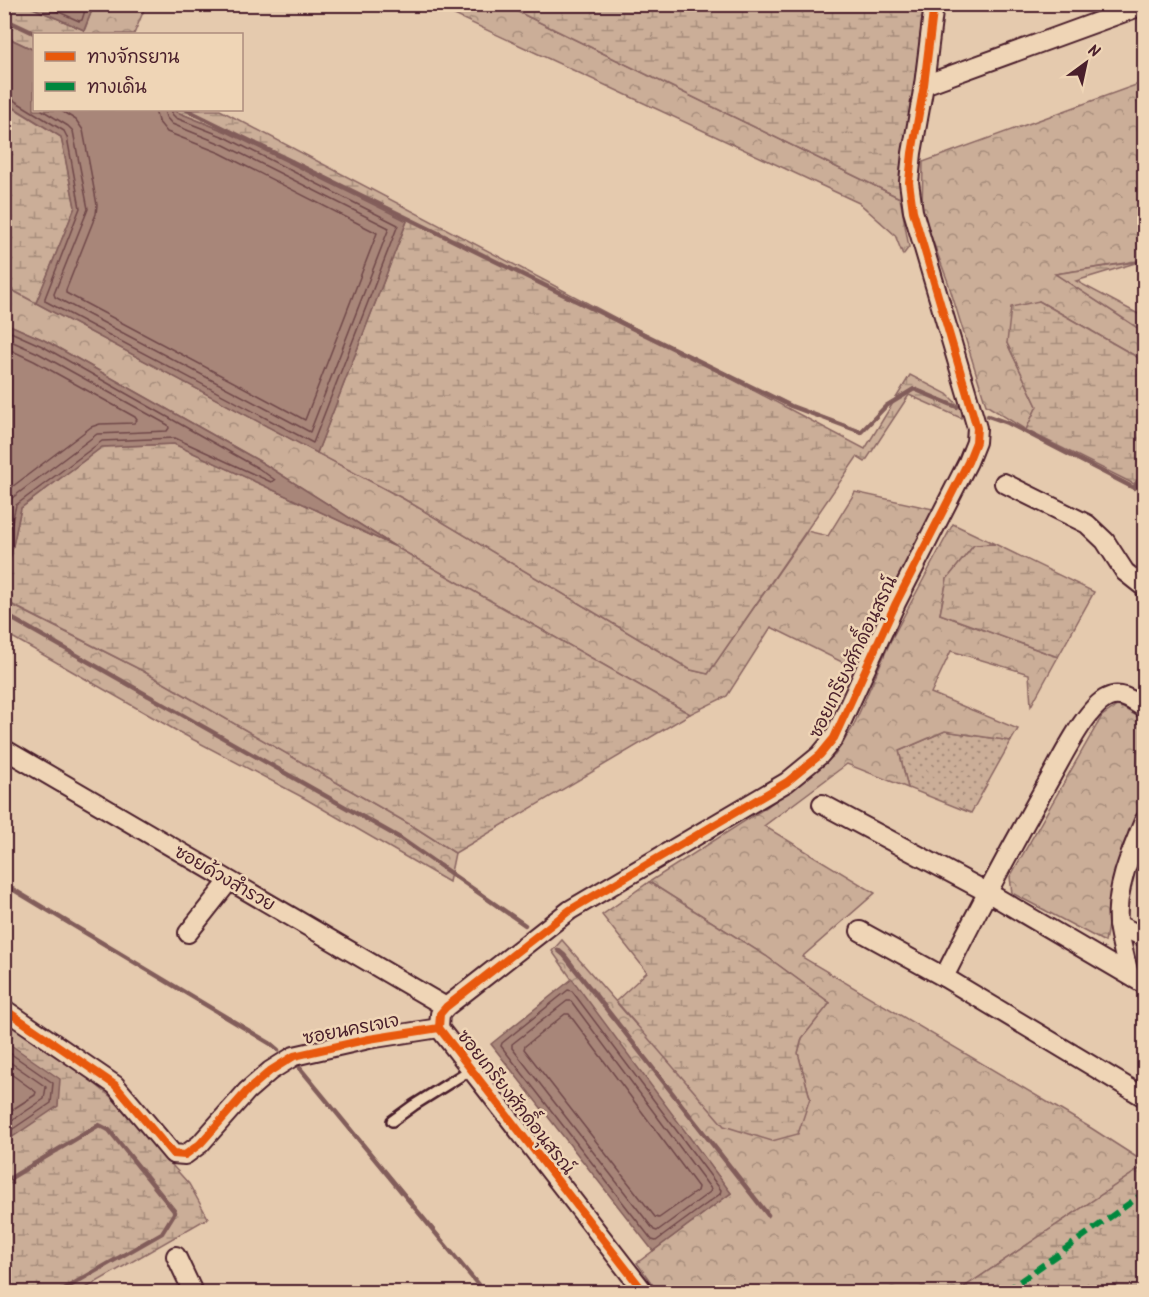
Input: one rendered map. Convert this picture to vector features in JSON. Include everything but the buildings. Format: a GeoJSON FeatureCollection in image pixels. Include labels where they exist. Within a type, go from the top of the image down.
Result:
{"type":"FeatureCollection","features":[{"type":"Feature","properties":{"kind":"street","name":"ซอยเกรียงศักดิ์อนุสรณ์"},"geometry":{"type":"LineString","coordinates":[[644,1293],[621,1260],[439,1028],[440,1014],[570,910],[787,782],[820,755],[834,738],[896,603],[976,442],[977,428],[913,211],[909,182],[934,4]]}},
{"type":"Feature","properties":{"kind":"street"},"geometry":{"type":"LineString","coordinates":[[924,85],[1133,7]]}},
{"type":"Feature","properties":{"kind":"street"},"geometry":{"type":"LineString","coordinates":[[1004,483],[1073,516],[1097,532],[1125,572],[1144,587]]}},
{"type":"Feature","properties":{"kind":"street"},"geometry":{"type":"LineString","coordinates":[[944,977],[987,892],[1065,753],[1092,710],[1109,696],[1126,697],[1144,708]]}},
{"type":"Feature","properties":{"kind":"street","name":"ซอยด้วงสำรวย"},"geometry":{"type":"LineString","coordinates":[[4,750],[446,1007]]}},
{"type":"Feature","properties":{"kind":"street"},"geometry":{"type":"LineString","coordinates":[[822,804],[987,892],[1144,984]]}},
{"type":"Feature","properties":{"kind":"street"},"geometry":{"type":"LineString","coordinates":[[1129,974],[1118,925],[1118,911],[1124,877],[1144,821]]}},
{"type":"Feature","properties":{"kind":"street"},"geometry":{"type":"LineString","coordinates":[[188,933],[229,881]]}},
{"type":"Feature","properties":{"kind":"street"},"geometry":{"type":"LineString","coordinates":[[1118,925],[1144,937]]}},
{"type":"Feature","properties":{"kind":"street"},"geometry":{"type":"LineString","coordinates":[[860,931],[944,977],[1144,1097]]}},
{"type":"Feature","properties":{"kind":"street","name":"ซอยนครเจเจ"},"geometry":{"type":"LineString","coordinates":[[4,1009],[115,1085],[173,1154],[185,1155],[200,1144],[247,1091],[270,1071],[294,1056],[369,1039],[439,1028]]}},
{"type":"Feature","properties":{"kind":"street"},"geometry":{"type":"LineString","coordinates":[[176,1256],[193,1293]]}},
{"type":"Feature","properties":{"kind":"lane"},"geometry":{"type":"LineString","coordinates":[[392,1121],[470,1070]]}},
{"type":"Feature","properties":{"kind":"green space"},"geometry":{"type":"Polygon","coordinates":[[[5,5],[26,5],[84,30],[83,33],[33,33],[33,50],[5,36],[5,5]]]}},
{"type":"Feature","properties":{"kind":"green space"},"geometry":{"type":"Polygon","coordinates":[[[94,5],[146,5],[134,33],[83,33],[94,5]]]}},
{"type":"Feature","properties":{"kind":"green space"},"geometry":{"type":"Polygon","coordinates":[[[433,5],[504,5],[900,198],[909,247],[903,255],[895,235],[859,203],[433,5]]]}},
{"type":"Feature","properties":{"kind":"green space"},"geometry":{"type":"Polygon","coordinates":[[[504,5],[924,5],[900,198],[504,5]]]}},
{"type":"Feature","properties":{"kind":"green space"},"geometry":{"type":"Polygon","coordinates":[[[1144,82],[1144,260],[1056,274],[1144,332],[1144,361],[1039,301],[1007,343],[1037,406],[1026,430],[986,405],[948,282],[922,212],[923,162],[1144,82]]]}},
{"type":"Feature","properties":{"kind":"green space"},"geometry":{"type":"Polygon","coordinates":[[[4,102],[61,137],[75,207],[36,303],[5,286],[4,102]]]}},
{"type":"Feature","properties":{"kind":"green space"},"geometry":{"type":"Polygon","coordinates":[[[174,111],[222,111],[865,449],[910,375],[947,394],[964,411],[961,418],[909,395],[865,462],[857,457],[708,674],[691,670],[404,499],[317,453],[407,221],[229,133],[174,111]]]}},
{"type":"Feature","properties":{"kind":"green space"},"geometry":{"type":"Polygon","coordinates":[[[1142,261],[1076,281],[1144,317],[1144,332],[1055,274],[1142,261]]]}},
{"type":"Feature","properties":{"kind":"green space"},"geometry":{"type":"Polygon","coordinates":[[[4,286],[404,499],[691,670],[708,674],[807,531],[828,536],[855,492],[933,509],[854,668],[771,627],[727,696],[690,714],[394,546],[261,462],[44,340],[5,323],[4,286]]]}},
{"type":"Feature","properties":{"kind":"green space"},"geometry":{"type":"Polygon","coordinates":[[[1039,301],[1144,361],[1144,471],[1134,484],[1026,430],[1037,406],[1007,343],[1011,307],[1039,301]]]}},
{"type":"Feature","properties":{"kind":"green space"},"geometry":{"type":"Polygon","coordinates":[[[174,444],[394,546],[690,714],[455,853],[416,828],[143,671],[5,601],[5,583],[21,508],[102,447],[174,444]]]}},
{"type":"Feature","properties":{"kind":"green space"},"geometry":{"type":"Polygon","coordinates":[[[953,524],[995,544],[974,545],[947,579],[940,614],[1058,657],[1031,706],[1029,674],[951,651],[931,693],[1018,729],[1011,741],[945,731],[899,751],[908,788],[847,764],[764,826],[875,893],[802,957],[1091,1128],[1144,1162],[1144,1166],[957,1292],[658,1292],[637,1263],[731,1193],[552,951],[562,940],[636,1025],[810,1098],[798,1053],[802,1038],[830,1003],[766,956],[649,882],[767,807],[835,755],[853,727],[891,640],[953,524]]]}},
{"type":"Feature","properties":{"kind":"green space"},"geometry":{"type":"Polygon","coordinates":[[[995,544],[1094,592],[1058,657],[940,614],[947,579],[974,545],[995,544]]]}},
{"type":"Feature","properties":{"kind":"green space"},"geometry":{"type":"Polygon","coordinates":[[[4,601],[143,671],[416,828],[455,853],[449,882],[304,798],[177,731],[5,633],[4,601]]]}},
{"type":"Feature","properties":{"kind":"green space"},"geometry":{"type":"Polygon","coordinates":[[[1118,705],[1144,720],[1144,799],[1122,847],[1105,942],[1012,893],[1010,877],[1102,716],[1118,705]]]}},
{"type":"Feature","properties":{"kind":"green space"},"geometry":{"type":"Polygon","coordinates":[[[945,731],[1011,741],[971,813],[908,788],[899,751],[945,731]]]}},
{"type":"Feature","properties":{"kind":"green space"},"geometry":{"type":"Polygon","coordinates":[[[649,882],[766,956],[830,1003],[802,1038],[798,1053],[810,1098],[798,1134],[772,1141],[724,1126],[616,1001],[647,972],[602,915],[649,882]]]}},
{"type":"Feature","properties":{"kind":"green space"},"geometry":{"type":"Polygon","coordinates":[[[4,1016],[72,1061],[79,1071],[111,1097],[189,1184],[208,1218],[79,1292],[5,1292],[4,1016]]]}},
{"type":"Feature","properties":{"kind":"green space"},"geometry":{"type":"Polygon","coordinates":[[[1144,1166],[1144,1292],[957,1292],[1144,1166]]]}},
{"type":"Feature","properties":{"kind":"water"},"geometry":{"type":"Polygon","coordinates":[[[26,5],[94,5],[84,30],[26,5]]]}},
{"type":"Feature","properties":{"kind":"water"},"geometry":{"type":"Polygon","coordinates":[[[4,36],[33,50],[33,111],[174,111],[229,133],[407,221],[317,453],[36,303],[75,207],[61,137],[5,102],[4,36]]]}},
{"type":"Feature","properties":{"kind":"water"},"geometry":{"type":"Polygon","coordinates":[[[5,323],[44,340],[261,462],[394,546],[174,444],[102,447],[21,508],[5,583],[5,323]]]}},
{"type":"Feature","properties":{"kind":"water"},"geometry":{"type":"Polygon","coordinates":[[[572,979],[731,1193],[653,1251],[491,1044],[572,979]]]}},
{"type":"Feature","properties":{"kind":"water"},"geometry":{"type":"Polygon","coordinates":[[[5,1041],[60,1079],[58,1106],[5,1142],[5,1041]]]}},
{"type":"Feature","properties":{"kind":"waterway"},"geometry":{"type":"LineString","coordinates":[[4,19],[34,33]]}},
{"type":"Feature","properties":{"kind":"waterway"},"geometry":{"type":"LineString","coordinates":[[189,111],[791,406],[861,432],[886,406],[914,389],[957,407]]}},
{"type":"Feature","properties":{"kind":"waterway"},"geometry":{"type":"LineString","coordinates":[[988,416],[1008,423],[1134,488],[1144,475]]}},
{"type":"Feature","properties":{"kind":"waterway"},"geometry":{"type":"LineString","coordinates":[[4,614],[400,838],[525,925]]}},
{"type":"Feature","properties":{"kind":"waterway"},"geometry":{"type":"LineString","coordinates":[[4,884],[278,1050]]}},
{"type":"Feature","properties":{"kind":"waterway"},"geometry":{"type":"LineString","coordinates":[[558,950],[768,1215]]}},
{"type":"Feature","properties":{"kind":"waterway"},"geometry":{"type":"LineString","coordinates":[[299,1067],[484,1292]]}},
{"type":"Feature","properties":{"kind":"waterway"},"geometry":{"type":"LineString","coordinates":[[4,1182],[99,1125],[109,1130],[175,1212],[162,1233],[59,1292]]}},
{"type":"Feature","properties":{"kind":"marked path"},"geometry":{"type":"LineString","coordinates":[[1005,1292],[1144,1193]]}},
{"type":"Feature","properties":{"kind":"cycle path"},"geometry":{"type":"LineString","coordinates":[[644,1292],[439,1028],[440,1014],[570,910],[787,782],[820,755],[834,738],[896,603],[976,442],[977,428],[913,211],[909,182],[934,4]]}},
{"type":"Feature","properties":{"kind":"cycle path"},"geometry":{"type":"LineString","coordinates":[[4,1009],[115,1085],[173,1154],[185,1155],[200,1144],[247,1091],[270,1071],[294,1056],[369,1039],[439,1028]]}}]}
